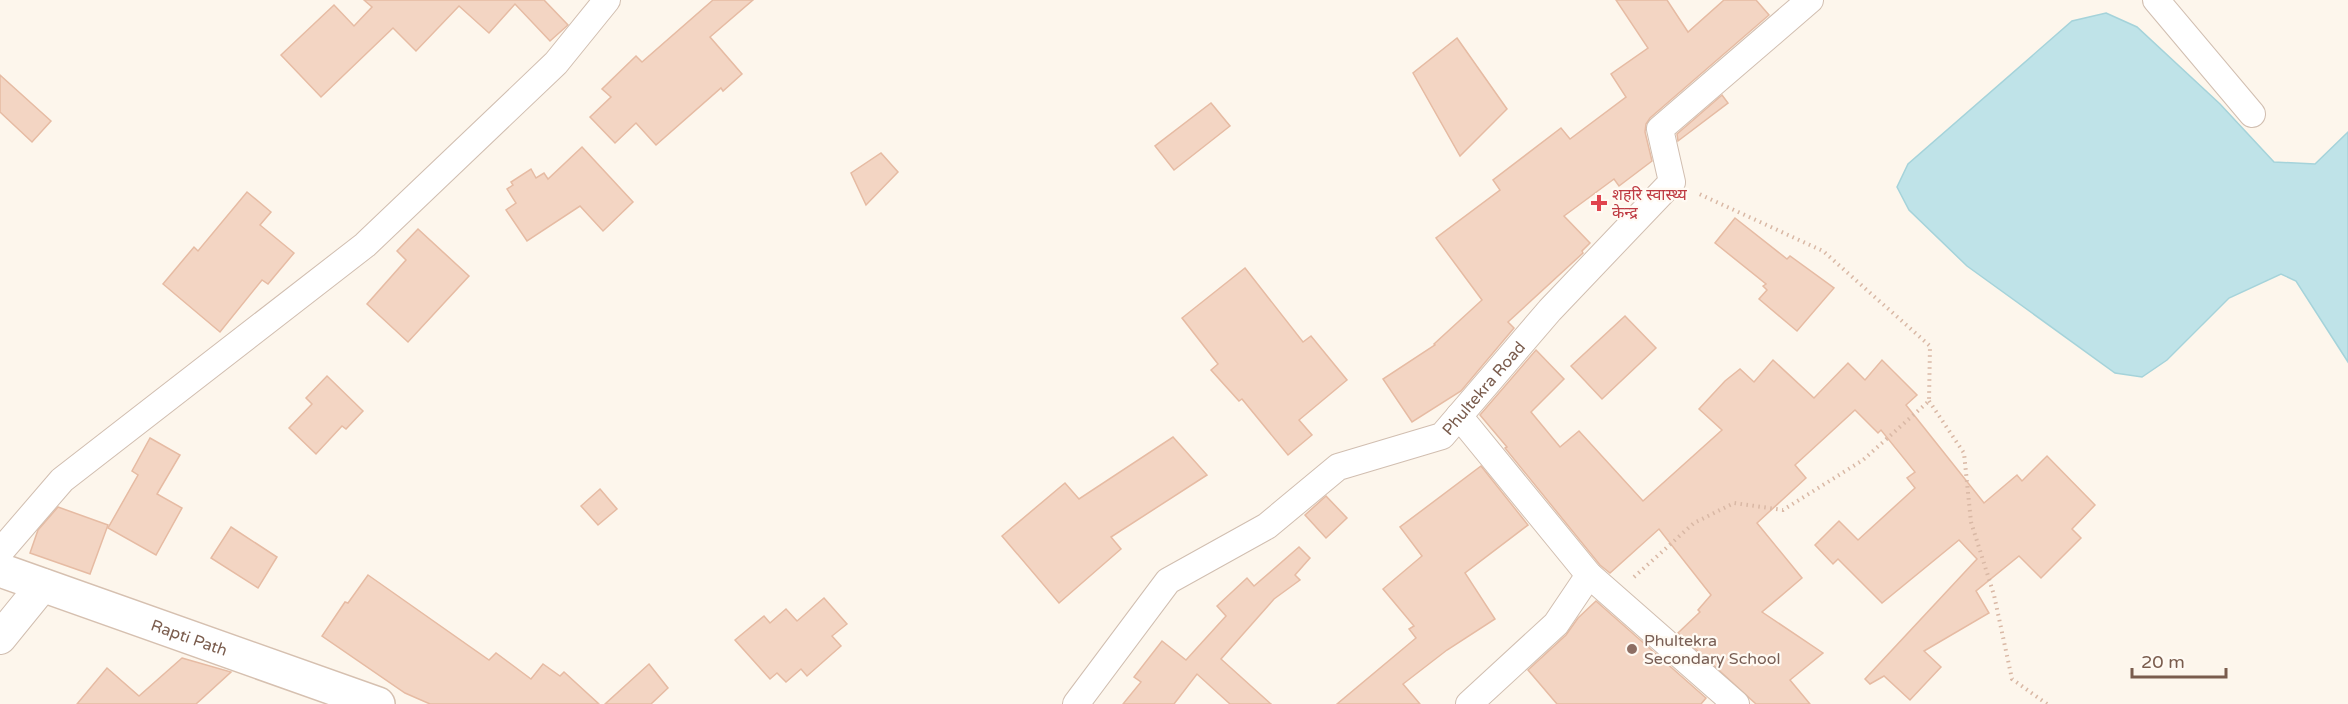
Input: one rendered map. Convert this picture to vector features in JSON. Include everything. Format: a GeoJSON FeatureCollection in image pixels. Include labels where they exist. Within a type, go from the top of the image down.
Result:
{"type":"FeatureCollection","features":[{"type":"Feature","properties":{"kind":"main road","name":"Rapti Path"},"geometry":{"type":"LineString","coordinates":[[0,570],[378,704]]}},
{"type":"Feature","properties":{"kind":"street"},"geometry":{"type":"LineString","coordinates":[[0,552],[62,480],[365,245],[556,63],[607,0]]}},
{"type":"Feature","properties":{"kind":"street"},"geometry":{"type":"LineString","coordinates":[[1672,182],[1660,129],[1809,0]]}},
{"type":"Feature","properties":{"kind":"street"},"geometry":{"type":"LineString","coordinates":[[2156,0],[2252,114]]}},
{"type":"Feature","properties":{"kind":"street","name":"Phultekra Road"},"geometry":{"type":"LineString","coordinates":[[1076,704],[1168,582],[1267,526],[1338,467],[1442,436],[1550,310],[1672,182]]}},
{"type":"Feature","properties":{"kind":"street"},"geometry":{"type":"LineString","coordinates":[[1459,416],[1590,574],[1736,704]]}},
{"type":"Feature","properties":{"kind":"street"},"geometry":{"type":"LineString","coordinates":[[1469,704],[1556,624],[1590,574]]}},
{"type":"Feature","properties":{"kind":"street"},"geometry":{"type":"LineString","coordinates":[[0,638],[43,585]]}},
{"type":"Feature","properties":{"kind":"path"},"geometry":{"type":"LineString","coordinates":[[1672,182],[1823,251],[1930,346],[1929,401],[1964,453],[1971,522],[1994,595],[2012,679],[2047,704]]}},
{"type":"Feature","properties":{"kind":"path"},"geometry":{"type":"LineString","coordinates":[[1613,596],[1694,523],[1734,503],[1783,510],[1863,460],[1929,401]]}},
{"type":"Feature","properties":{"kind":"water"},"geometry":{"type":"Polygon","coordinates":[[[2106,13],[2137,27],[2220,104],[2274,162],[2315,164],[2348,132],[2348,362],[2296,281],[2281,274],[2229,298],[2167,360],[2142,377],[2115,373],[1967,266],[1909,210],[1897,187],[1908,164],[2072,21],[2106,13]]]}},
{"type":"Feature","properties":{"kind":"building"},"geometry":{"type":"Polygon","coordinates":[[[364,0],[544,0],[568,25],[550,41],[515,4],[489,33],[459,6],[416,51],[393,28],[321,97],[281,55],[334,5],[354,26],[372,7],[364,0]]]}},
{"type":"Feature","properties":{"kind":"building"},"geometry":{"type":"Polygon","coordinates":[[[713,0],[753,0],[710,37],[742,74],[723,91],[721,88],[656,145],[636,123],[615,143],[590,117],[611,97],[602,89],[636,56],[642,62],[713,0]]]}},
{"type":"Feature","properties":{"kind":"building"},"geometry":{"type":"Polygon","coordinates":[[[1616,0],[1667,0],[1688,32],[1724,0],[1756,0],[1769,15],[1650,118],[1645,132],[1652,161],[1619,186],[1614,179],[1564,216],[1590,243],[1582,251],[1583,253],[1508,322],[1514,328],[1461,391],[1412,422],[1383,379],[1435,345],[1482,300],[1436,238],[1500,190],[1493,180],[1561,128],[1570,139],[1626,97],[1611,74],[1648,48],[1616,0]]]}},
{"type":"Feature","properties":{"kind":"building"},"geometry":{"type":"Polygon","coordinates":[[[1457,38],[1507,109],[1460,156],[1413,73],[1457,38]]]}},
{"type":"Feature","properties":{"kind":"building"},"geometry":{"type":"Polygon","coordinates":[[[0,75],[51,121],[32,142],[0,112],[0,75]]]}},
{"type":"Feature","properties":{"kind":"building"},"geometry":{"type":"Polygon","coordinates":[[[1722,95],[1728,103],[1678,141],[1677,134],[1722,95]]]}},
{"type":"Feature","properties":{"kind":"building"},"geometry":{"type":"Polygon","coordinates":[[[1211,103],[1230,126],[1174,170],[1155,146],[1211,103]]]}},
{"type":"Feature","properties":{"kind":"building"},"geometry":{"type":"Polygon","coordinates":[[[582,147],[633,202],[603,231],[580,206],[527,241],[506,210],[516,203],[507,189],[513,185],[511,182],[531,169],[536,178],[544,173],[548,179],[582,147]]]}},
{"type":"Feature","properties":{"kind":"building"},"geometry":{"type":"Polygon","coordinates":[[[881,153],[898,172],[866,205],[851,173],[881,153]]]}},
{"type":"Feature","properties":{"kind":"building"},"geometry":{"type":"Polygon","coordinates":[[[247,192],[271,212],[260,225],[294,253],[268,284],[262,280],[220,332],[163,284],[194,247],[198,251],[247,192]]]}},
{"type":"Feature","properties":{"kind":"building"},"geometry":{"type":"Polygon","coordinates":[[[1735,218],[1787,259],[1790,256],[1834,288],[1797,331],[1759,299],[1767,290],[1763,286],[1766,284],[1715,243],[1735,218]]]}},
{"type":"Feature","properties":{"kind":"building"},"geometry":{"type":"Polygon","coordinates":[[[418,229],[469,276],[408,342],[367,304],[406,260],[397,251],[418,229]]]}},
{"type":"Feature","properties":{"kind":"building"},"geometry":{"type":"Polygon","coordinates":[[[1245,268],[1303,342],[1311,336],[1347,380],[1299,420],[1312,435],[1288,455],[1242,399],[1239,401],[1211,370],[1218,364],[1182,318],[1245,268]]]}},
{"type":"Feature","properties":{"kind":"building"},"geometry":{"type":"Polygon","coordinates":[[[1625,316],[1656,348],[1602,399],[1571,366],[1625,316]]]}},
{"type":"Feature","properties":{"kind":"building"},"geometry":{"type":"Polygon","coordinates":[[[1536,350],[1564,379],[1531,412],[1560,447],[1579,431],[1643,501],[1722,430],[1699,409],[1725,381],[1740,369],[1754,382],[1773,360],[1814,398],[1848,363],[1865,380],[1882,360],[1917,395],[1906,405],[1984,503],[2017,475],[2022,481],[2047,456],[2095,505],[2072,529],[2081,538],[2041,578],[2019,556],[1976,591],[1989,613],[1924,651],[1941,667],[1910,700],[1884,676],[1870,684],[1865,679],[1977,559],[1959,540],[1882,603],[1838,559],[1833,564],[1815,545],[1839,521],[1858,540],[1915,488],[1907,478],[1915,472],[1881,430],[1878,433],[1855,410],[1795,465],[1806,478],[1757,523],[1802,578],[1762,612],[1823,653],[1790,680],[1810,704],[1756,704],[1678,633],[1700,612],[1698,610],[1711,595],[1659,529],[1610,573],[1600,565],[1480,415],[1536,350]]]}},
{"type":"Feature","properties":{"kind":"building"},"geometry":{"type":"Polygon","coordinates":[[[327,376],[363,411],[346,429],[342,426],[316,454],[289,428],[312,404],[306,398],[327,376]]]}},
{"type":"Feature","properties":{"kind":"building"},"geometry":{"type":"Polygon","coordinates":[[[1173,437],[1207,475],[1111,537],[1121,549],[1059,603],[1002,536],[1065,483],[1079,499],[1173,437]]]}},
{"type":"Feature","properties":{"kind":"building"},"geometry":{"type":"Polygon","coordinates":[[[150,438],[180,455],[157,494],[182,508],[156,555],[108,528],[138,475],[132,471],[150,438]]]}},
{"type":"Feature","properties":{"kind":"building"},"geometry":{"type":"Polygon","coordinates":[[[1481,466],[1528,525],[1465,573],[1495,619],[1447,650],[1403,684],[1420,704],[1337,704],[1416,638],[1409,629],[1414,626],[1383,589],[1422,556],[1400,527],[1481,466]]]}},
{"type":"Feature","properties":{"kind":"building"},"geometry":{"type":"Polygon","coordinates":[[[600,489],[617,509],[598,525],[581,506],[600,489]]]}},
{"type":"Feature","properties":{"kind":"building"},"geometry":{"type":"Polygon","coordinates":[[[1326,496],[1347,518],[1326,538],[1305,515],[1326,496]]]}},
{"type":"Feature","properties":{"kind":"building"},"geometry":{"type":"Polygon","coordinates":[[[58,507],[108,525],[90,574],[30,553],[38,530],[58,507]]]}},
{"type":"Feature","properties":{"kind":"building"},"geometry":{"type":"Polygon","coordinates":[[[231,527],[277,557],[258,588],[211,558],[231,527]]]}},
{"type":"Feature","properties":{"kind":"building"},"geometry":{"type":"Polygon","coordinates":[[[1299,547],[1310,558],[1295,575],[1300,580],[1274,599],[1221,659],[1271,704],[1230,704],[1197,674],[1174,704],[1123,704],[1141,682],[1134,677],[1162,641],[1186,660],[1226,616],[1217,606],[1247,578],[1254,586],[1299,547]]]}},
{"type":"Feature","properties":{"kind":"building"},"geometry":{"type":"Polygon","coordinates":[[[368,575],[489,660],[496,653],[531,679],[543,664],[560,676],[564,672],[599,704],[430,704],[405,693],[322,636],[345,602],[348,603],[368,575]]]}},
{"type":"Feature","properties":{"kind":"building"},"geometry":{"type":"Polygon","coordinates":[[[824,598],[847,624],[832,636],[841,646],[807,676],[801,669],[786,682],[777,673],[770,679],[735,640],[764,616],[770,623],[786,609],[797,621],[824,598]]]}},
{"type":"Feature","properties":{"kind":"building"},"geometry":{"type":"Polygon","coordinates":[[[1596,601],[1706,698],[1701,704],[1557,704],[1528,670],[1566,635],[1578,618],[1596,601]]]}},
{"type":"Feature","properties":{"kind":"building"},"geometry":{"type":"Polygon","coordinates":[[[182,658],[231,672],[196,704],[77,704],[107,668],[139,696],[182,658]]]}},
{"type":"Feature","properties":{"kind":"building"},"geometry":{"type":"Polygon","coordinates":[[[649,664],[668,688],[651,704],[605,704],[649,664]]]}},
{"type":"Feature","properties":{"kind":"place","name":"शहरि स्वास्थ्य केन्द्र"},"geometry":{"type":"Point","coordinates":[1599,203]}},
{"type":"Feature","properties":{"kind":"place","name":"Phultekra Secondary School"},"geometry":{"type":"Point","coordinates":[1632,649]}}]}
